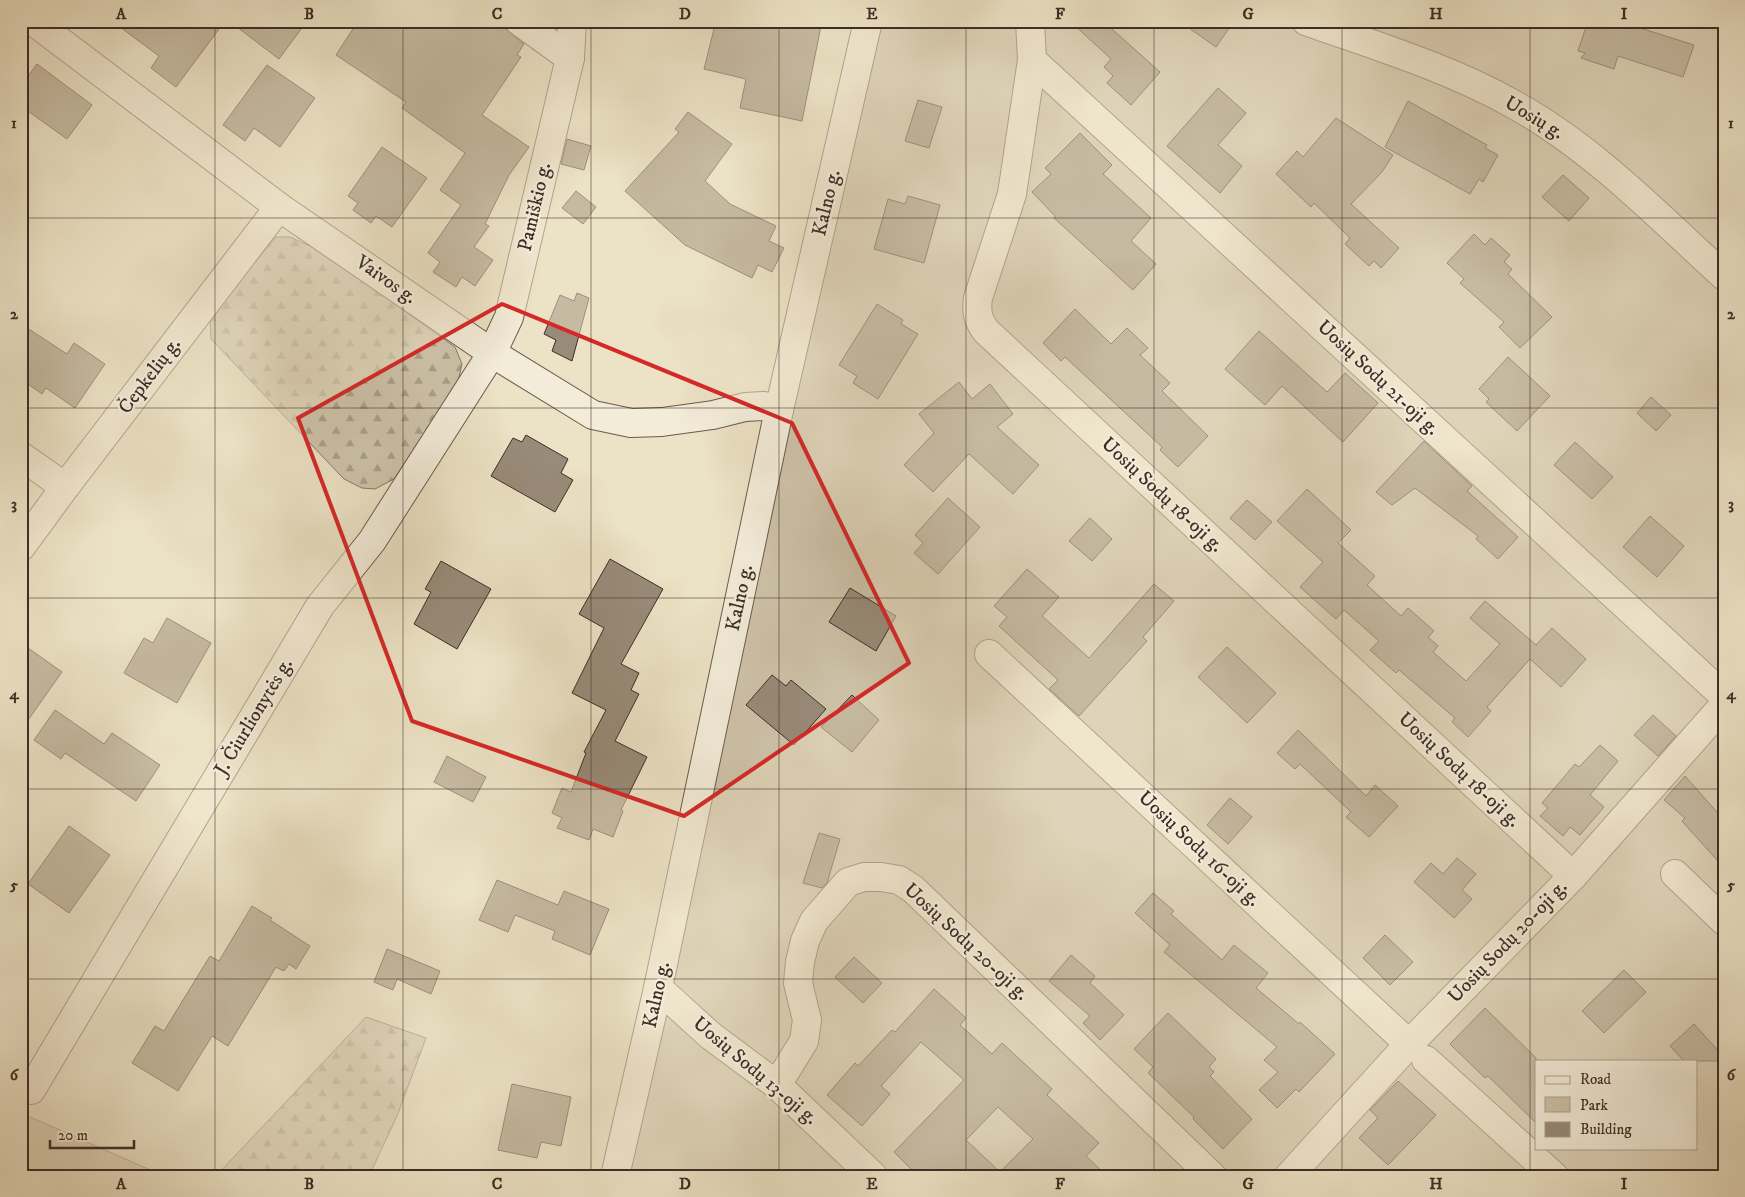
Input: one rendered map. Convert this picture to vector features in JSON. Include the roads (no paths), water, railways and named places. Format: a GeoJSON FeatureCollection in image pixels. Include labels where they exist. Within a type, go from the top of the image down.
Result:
{"type":"FeatureCollection","features":[{"type":"Feature","properties":{"kind":"street","name":"Vaivos g."},"geometry":{"type":"LineString","coordinates":[[33,21],[279,206],[492,353],[593,415],[631,423],[662,422],[713,415],[744,407],[764,406],[780,410]]}},
{"type":"Feature","properties":{"kind":"street"},"geometry":{"type":"LineString","coordinates":[[519,21],[570,58]]}},
{"type":"Feature","properties":{"kind":"street","name":"Pamiškio g."},"geometry":{"type":"LineString","coordinates":[[492,353],[509,317],[570,58],[572,21]]}},
{"type":"Feature","properties":{"kind":"street","name":"Kalno g."},"geometry":{"type":"LineString","coordinates":[[615,1176],[658,988],[780,410],[868,21]]}},
{"type":"Feature","properties":{"kind":"street","name":"Uosių Sodų 18-oji g."},"geometry":{"type":"LineString","coordinates":[[1030,21],[1032,60],[1012,194],[978,298],[976,310],[979,322],[986,331],[1573,876]]}},
{"type":"Feature","properties":{"kind":"street","name":"Uosių g."},"geometry":{"type":"LineString","coordinates":[[1306,21],[1449,73],[1513,104],[1573,141],[1633,192],[1724,276]]}},
{"type":"Feature","properties":{"kind":"street","name":"Uosių Sodų 21-oji g."},"geometry":{"type":"LineString","coordinates":[[1032,60],[1724,696]]}},
{"type":"Feature","properties":{"kind":"street","name":"Čepkelių g."},"geometry":{"type":"LineString","coordinates":[[21,547],[279,206]]}},
{"type":"Feature","properties":{"kind":"street","name":"J. Čiurlionytės g."},"geometry":{"type":"LineString","coordinates":[[31,1090],[320,606],[372,541],[492,353]]}},
{"type":"Feature","properties":{"kind":"street"},"geometry":{"type":"LineString","coordinates":[[21,456],[66,487]]}},
{"type":"Feature","properties":{"kind":"street","name":"Uosių Sodų 16-oji g."},"geometry":{"type":"LineString","coordinates":[[989,654],[1554,1176]]}},
{"type":"Feature","properties":{"kind":"street","name":"Uosių Sodų 20-oji g."},"geometry":{"type":"LineString","coordinates":[[1289,1176],[1418,1052],[1724,705]]}},
{"type":"Feature","properties":{"kind":"street"},"geometry":{"type":"LineString","coordinates":[[1675,874],[1724,921]]}},
{"type":"Feature","properties":{"kind":"street","name":"Uosių Sodų 20-oji g."},"geometry":{"type":"LineString","coordinates":[[777,1085],[804,1041],[806,1020],[798,983],[805,941],[814,921],[848,882],[864,878],[881,877],[899,880],[913,889],[1212,1176]]}},
{"type":"Feature","properties":{"kind":"street","name":"Uosių Sodų 13-oji g."},"geometry":{"type":"LineString","coordinates":[[658,988],[711,1036],[777,1085],[873,1176]]}}]}
